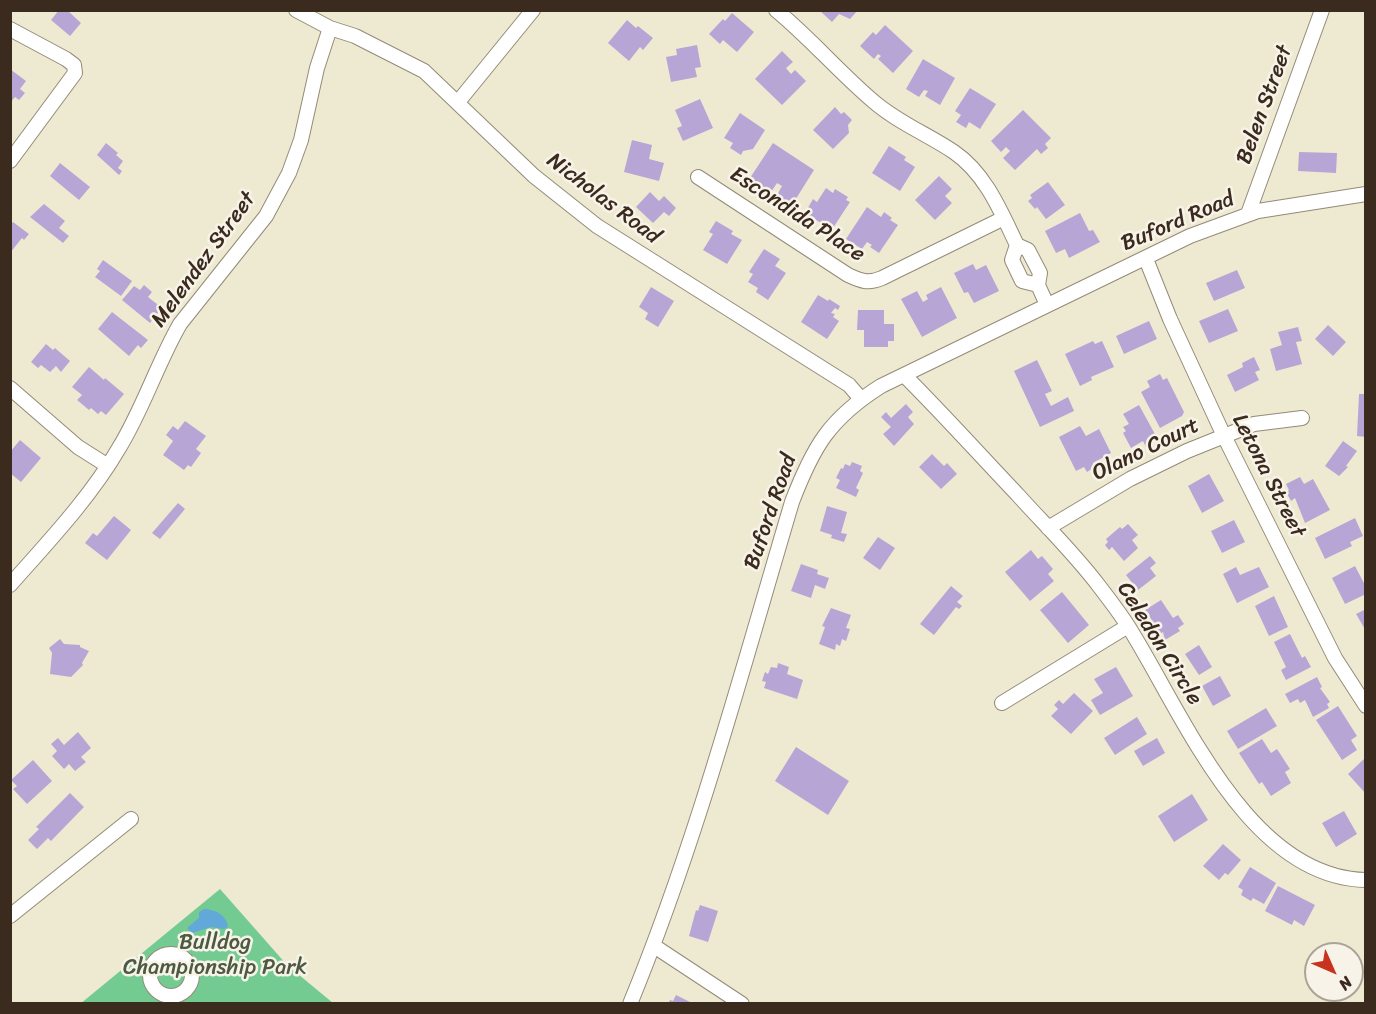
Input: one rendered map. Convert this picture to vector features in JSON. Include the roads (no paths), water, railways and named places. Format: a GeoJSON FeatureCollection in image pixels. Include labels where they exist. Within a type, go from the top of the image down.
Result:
{"type":"FeatureCollection","features":[{"type":"Feature","properties":{"kind":"street","name":"Nicholas Road"},"geometry":{"type":"LineString","coordinates":[[296,10],[330,28],[355,36],[424,71],[534,176],[597,226],[849,385],[861,399]]}},
{"type":"Feature","properties":{"kind":"street"},"geometry":{"type":"LineString","coordinates":[[458,102],[533,10]]}},
{"type":"Feature","properties":{"kind":"street"},"geometry":{"type":"LineString","coordinates":[[776,10],[873,101],[892,116],[956,153],[989,188],[1017,245],[1012,260],[1022,281],[1038,285],[1047,305]]}},
{"type":"Feature","properties":{"kind":"street","name":"Belen Street"},"geometry":{"type":"LineString","coordinates":[[1248,214],[1322,10]]}},
{"type":"Feature","properties":{"kind":"street","name":"Melendez Street"},"geometry":{"type":"LineString","coordinates":[[10,585],[87,495],[108,466],[138,412],[180,324],[266,216],[289,174],[301,140],[317,68],[330,28]]}},
{"type":"Feature","properties":{"kind":"street"},"geometry":{"type":"LineString","coordinates":[[10,29],[66,59],[74,65],[75,73],[10,161]]}},
{"type":"Feature","properties":{"kind":"street","name":"Escondida Place"},"geometry":{"type":"LineString","coordinates":[[698,177],[848,275],[862,281],[872,282],[882,278],[1004,218]]}},
{"type":"Feature","properties":{"kind":"street","name":"Buford Road"},"geometry":{"type":"LineString","coordinates":[[630,1004],[654,946],[693,830],[792,502],[807,464],[818,444],[846,411],[881,386],[1190,236],[1248,214],[1278,207],[1365,194]]}},
{"type":"Feature","properties":{"kind":"street","name":"Letona Street"},"geometry":{"type":"LineString","coordinates":[[1146,259],[1170,319],[1224,436],[1335,658],[1365,706]]}},
{"type":"Feature","properties":{"kind":"street","name":"Celedon Circle"},"geometry":{"type":"LineString","coordinates":[[905,376],[1048,528],[1097,584],[1128,626],[1221,782],[1251,822],[1302,861],[1331,874],[1365,880]]}},
{"type":"Feature","properties":{"kind":"street"},"geometry":{"type":"LineString","coordinates":[[10,388],[78,447],[108,466]]}},
{"type":"Feature","properties":{"kind":"street","name":"Olano Court"},"geometry":{"type":"LineString","coordinates":[[1048,528],[1130,479],[1224,436],[1254,424],[1302,418]]}},
{"type":"Feature","properties":{"kind":"street"},"geometry":{"type":"LineString","coordinates":[[1002,703],[1128,626]]}},
{"type":"Feature","properties":{"kind":"street"},"geometry":{"type":"LineString","coordinates":[[10,916],[131,819]]}},
{"type":"Feature","properties":{"kind":"street"},"geometry":{"type":"LineString","coordinates":[[654,946],[742,1004]]}},
{"type":"Feature","properties":{"kind":"street"},"geometry":{"type":"LineString","coordinates":[[151,1004],[160,992]]}},
{"type":"Feature","properties":{"kind":"water"},"geometry":{"type":"Polygon","coordinates":[[[204,909],[219,914],[225,919],[228,927],[224,929],[211,927],[192,933],[187,928],[199,918],[199,912],[204,909]]]}},
{"type":"Feature","properties":{"kind":"park label","name":"Bulldog Championship Park"},"geometry":{"type":"Point","coordinates":[215,956]}}]}
